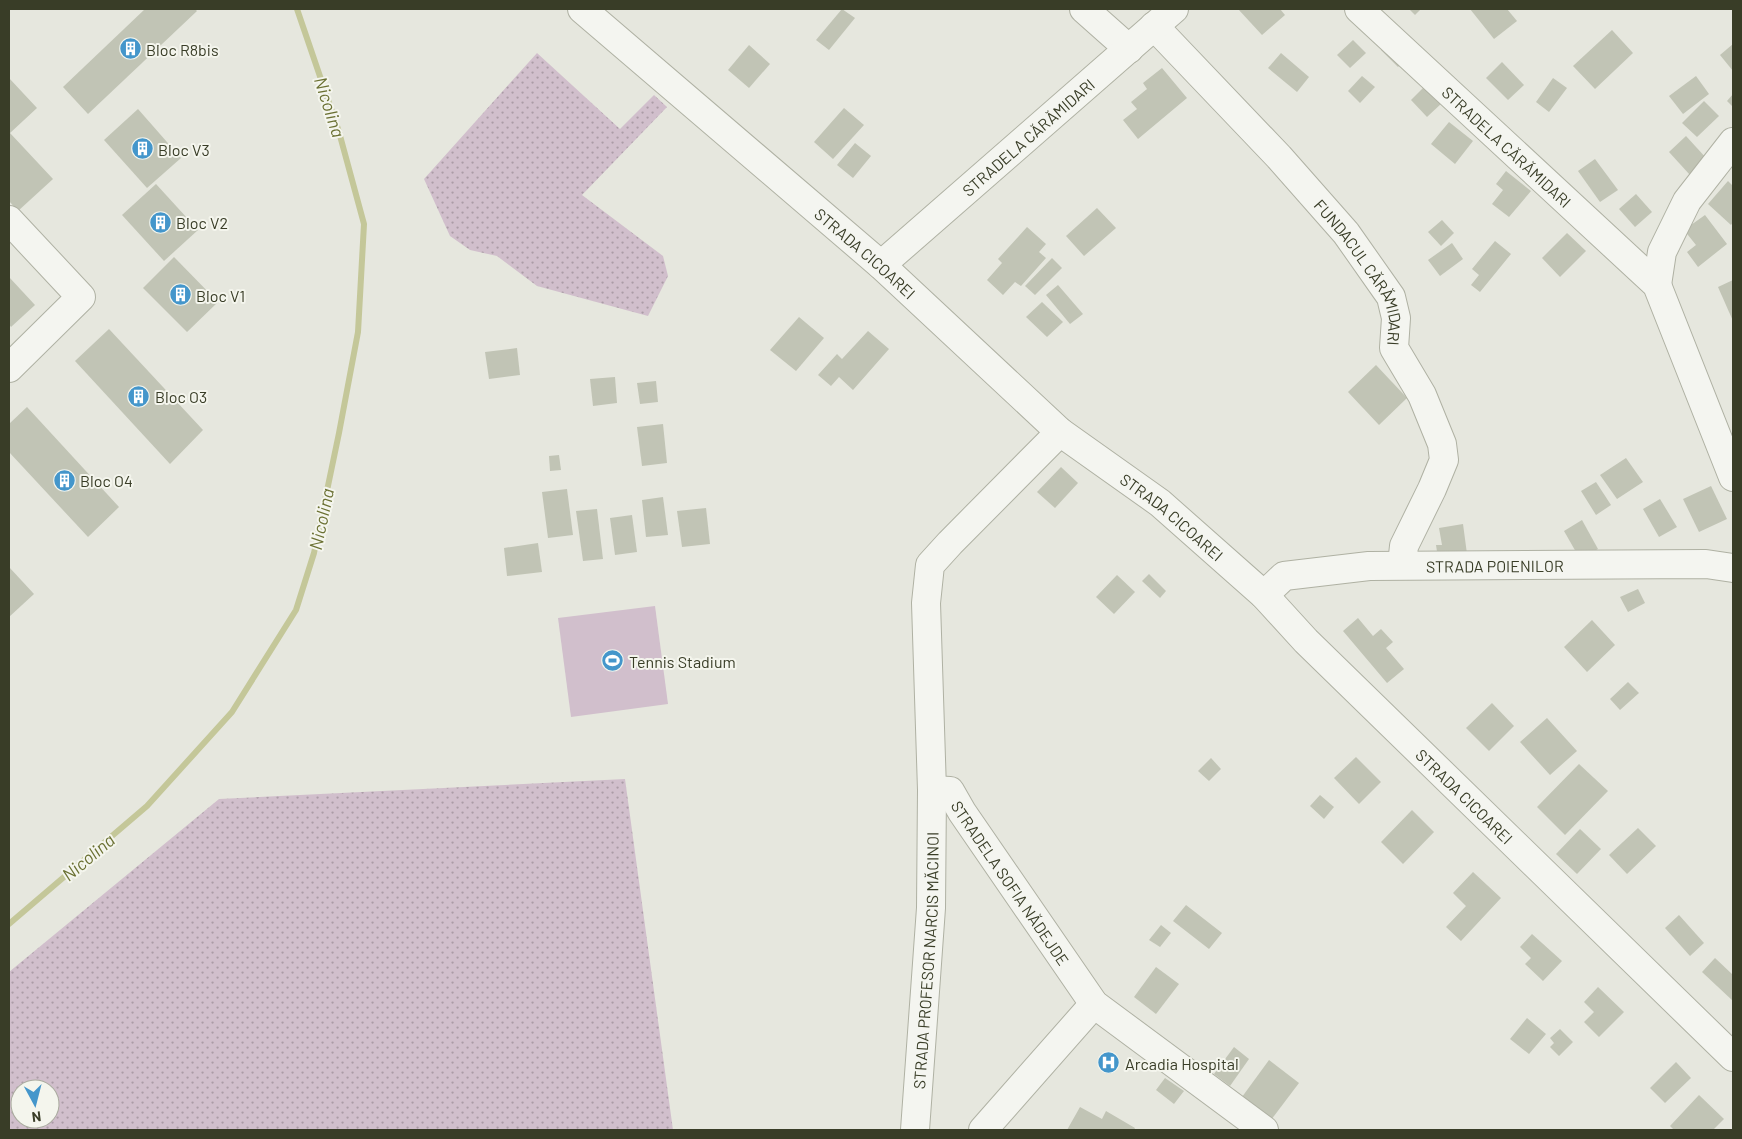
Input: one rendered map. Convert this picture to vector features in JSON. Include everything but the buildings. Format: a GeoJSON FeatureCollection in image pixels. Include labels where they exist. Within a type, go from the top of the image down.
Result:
{"type":"FeatureCollection","features":[{"type":"Feature","properties":{"kind":"street","name":"STRADA CICOAREI"},"geometry":{"type":"LineString","coordinates":[[582,9],[881,265],[1060,432],[1160,502],[1264,595],[1306,641],[1733,1057]]}},
{"type":"Feature","properties":{"kind":"street"},"geometry":{"type":"LineString","coordinates":[[1084,9],[1129,49]]}},
{"type":"Feature","properties":{"kind":"street","name":"STRADELA CĂRĂMIDARI"},"geometry":{"type":"LineString","coordinates":[[1359,9],[1657,285],[1733,477]]}},
{"type":"Feature","properties":{"kind":"street","name":"STRADELA CĂRĂMIDARI"},"geometry":{"type":"LineString","coordinates":[[881,265],[1164,18]]}},
{"type":"Feature","properties":{"kind":"street","name":"FUNDACUL CĂRĂMIDARI"},"geometry":{"type":"LineString","coordinates":[[1164,18],[1279,156],[1346,232],[1391,297],[1396,318],[1394,348],[1422,395],[1442,444],[1444,460],[1404,546],[1402,565]]}},
{"type":"Feature","properties":{"kind":"street"},"geometry":{"type":"LineString","coordinates":[[1657,285],[1662,252],[1687,201],[1733,142]]}},
{"type":"Feature","properties":{"kind":"street"},"geometry":{"type":"LineString","coordinates":[[9,220],[81,297],[9,368]]}},
{"type":"Feature","properties":{"kind":"street","name":"STRADELA SOFIA NĂDEJDE"},"geometry":{"type":"LineString","coordinates":[[1060,432],[930,565],[926,603],[932,790],[950,791],[962,812],[1094,1004],[1264,1130]]}},
{"type":"Feature","properties":{"kind":"street","name":"STRADA POIENILOR"},"geometry":{"type":"LineString","coordinates":[[1264,595],[1284,576],[1368,566],[1706,564],[1733,568]]}},
{"type":"Feature","properties":{"kind":"street","name":"STRADA PROFESOR NARCIS MĂCINOI"},"geometry":{"type":"LineString","coordinates":[[914,1130],[931,908],[932,790]]}},
{"type":"Feature","properties":{"kind":"street"},"geometry":{"type":"LineString","coordinates":[[984,1130],[1094,1004]]}},
{"type":"Feature","properties":{"kind":"shaded area"},"geometry":{"type":"Polygon","coordinates":[[[537,53],[620,129],[654,95],[667,107],[582,195],[663,256],[668,276],[648,316],[537,286],[497,256],[470,250],[450,236],[424,179],[537,53]]]}},
{"type":"Feature","properties":{"kind":"shaded area","name":"Tennis Stadium"},"geometry":{"type":"Polygon","coordinates":[[[655,606],[668,704],[571,717],[558,618],[655,606]]]}},
{"type":"Feature","properties":{"kind":"shaded area"},"geometry":{"type":"Polygon","coordinates":[[[625,779],[673,1130],[9,1130],[9,972],[219,799],[625,779]]]}},
{"type":"Feature","properties":{"kind":"waterway","name":"Nicolina"},"geometry":{"type":"LineString","coordinates":[[9,924],[147,806],[232,712],[296,610],[314,553],[358,332],[364,224],[339,132],[297,9]]}},
{"type":"Feature","properties":{"kind":"place","name":"Bloc R8bis"},"geometry":{"type":"Point","coordinates":[130,49]}},
{"type":"Feature","properties":{"kind":"place","name":"Bloc V3"},"geometry":{"type":"Point","coordinates":[142,149]}},
{"type":"Feature","properties":{"kind":"place","name":"Bloc V2"},"geometry":{"type":"Point","coordinates":[160,222]}},
{"type":"Feature","properties":{"kind":"place","name":"Bloc V1"},"geometry":{"type":"Point","coordinates":[180,295]}},
{"type":"Feature","properties":{"kind":"place","name":"Bloc O3"},"geometry":{"type":"Point","coordinates":[139,396]}},
{"type":"Feature","properties":{"kind":"place","name":"Bloc O4"},"geometry":{"type":"Point","coordinates":[64,480]}},
{"type":"Feature","properties":{"kind":"place","name":"Tennis Stadium"},"geometry":{"type":"Point","coordinates":[613,661]}},
{"type":"Feature","properties":{"kind":"place","name":"Arcadia Hospital"},"geometry":{"type":"Point","coordinates":[1109,1063]}}]}
